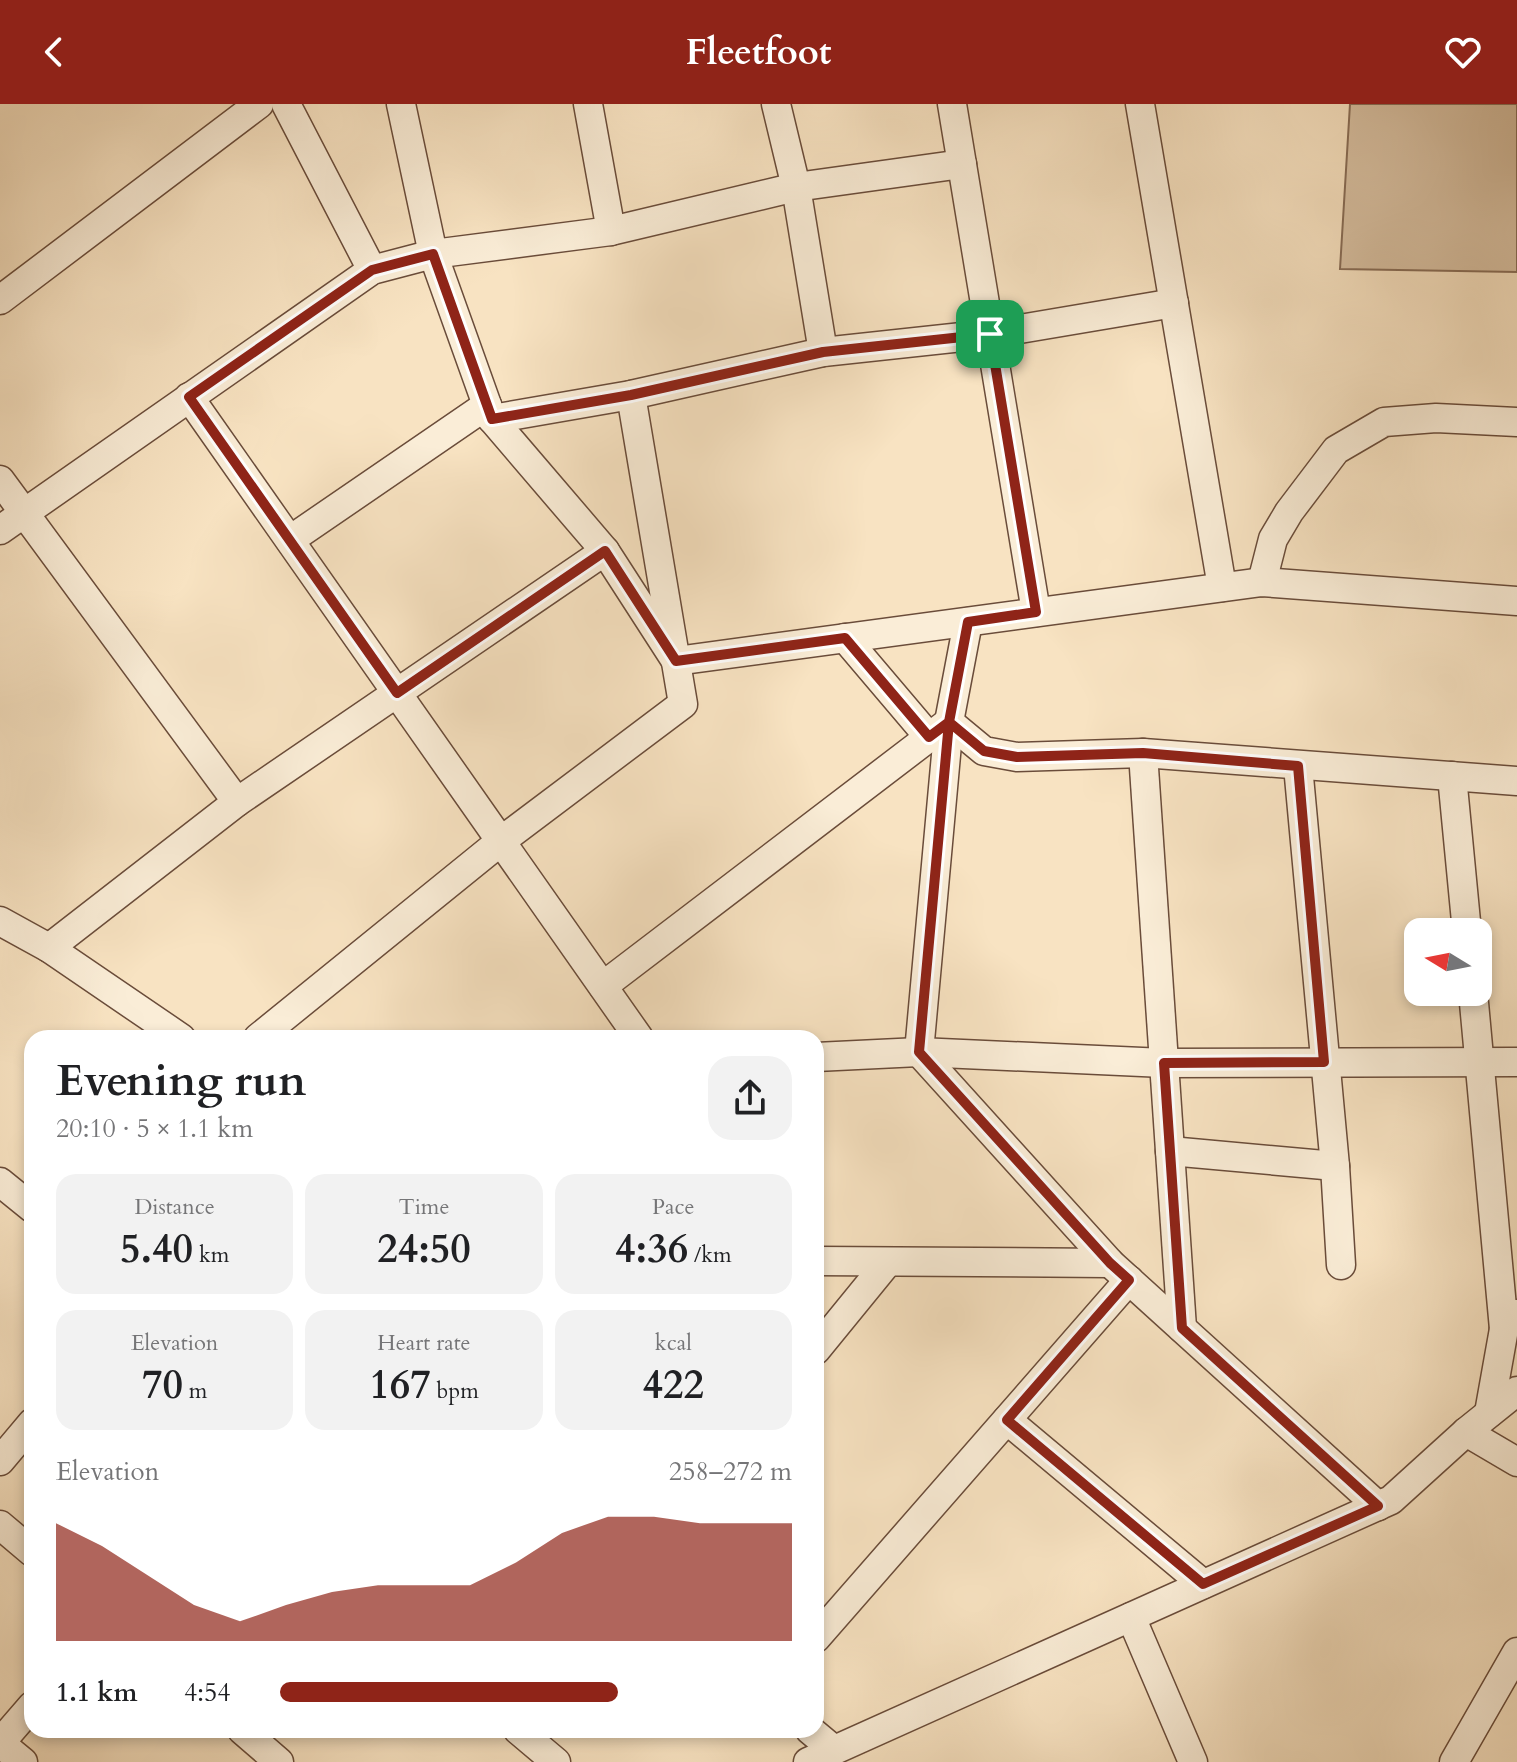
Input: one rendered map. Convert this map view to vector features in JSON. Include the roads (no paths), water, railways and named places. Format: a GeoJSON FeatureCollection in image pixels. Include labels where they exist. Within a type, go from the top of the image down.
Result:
{"type":"FeatureCollection","features":[{"type":"Feature","properties":{"kind":"street"},"geometry":{"type":"LineString","coordinates":[[0,300],[259,104]]}},
{"type":"Feature","properties":{"kind":"street"},"geometry":{"type":"LineString","coordinates":[[286,104],[372,270]]}},
{"type":"Feature","properties":{"kind":"street"},"geometry":{"type":"LineString","coordinates":[[401,104],[433,254],[490,412],[605,551],[676,661]]}},
{"type":"Feature","properties":{"kind":"street"},"geometry":{"type":"LineString","coordinates":[[588,104],[611,231]]}},
{"type":"Feature","properties":{"kind":"street"},"geometry":{"type":"LineString","coordinates":[[776,104],[796,187],[823,352]]}},
{"type":"Feature","properties":{"kind":"street"},"geometry":{"type":"LineString","coordinates":[[952,104],[1036,612]]}},
{"type":"Feature","properties":{"kind":"street"},"geometry":{"type":"LineString","coordinates":[[1140,104],[1222,587]]}},
{"type":"Feature","properties":{"kind":"street"},"geometry":{"type":"LineString","coordinates":[[0,530],[372,270],[433,254],[611,231],[796,187],[962,164]]}},
{"type":"Feature","properties":{"kind":"street"},"geometry":{"type":"LineString","coordinates":[[290,540],[490,412],[631,395],[823,352],[990,334],[1174,303]]}},
{"type":"Feature","properties":{"kind":"street"},"geometry":{"type":"LineString","coordinates":[[268,1030],[501,841],[683,704],[631,395]]}},
{"type":"Feature","properties":{"kind":"street"},"geometry":{"type":"LineString","coordinates":[[189,397],[633,1030]]}},
{"type":"Feature","properties":{"kind":"street"},"geometry":{"type":"LineString","coordinates":[[1262,582],[1273,539],[1289,512],[1336,450],[1384,422],[1436,418],[1517,422]]}},
{"type":"Feature","properties":{"kind":"street"},"geometry":{"type":"LineString","coordinates":[[0,480],[237,802]]}},
{"type":"Feature","properties":{"kind":"street"},"geometry":{"type":"LineString","coordinates":[[49,948],[237,802],[605,551]]}},
{"type":"Feature","properties":{"kind":"street"},"geometry":{"type":"LineString","coordinates":[[676,661],[1262,582],[1517,601]]}},
{"type":"Feature","properties":{"kind":"street"},"geometry":{"type":"LineString","coordinates":[[968,622],[939,730],[919,1052],[1119,1271],[1378,1506]]}},
{"type":"Feature","properties":{"kind":"street"},"geometry":{"type":"LineString","coordinates":[[845,638],[939,730],[984,751],[1017,757],[1143,753],[1517,781]]}},
{"type":"Feature","properties":{"kind":"street"},"geometry":{"type":"LineString","coordinates":[[603,986],[939,730]]}},
{"type":"Feature","properties":{"kind":"street"},"geometry":{"type":"LineString","coordinates":[[1143,753],[1182,1328]]}},
{"type":"Feature","properties":{"kind":"street"},"geometry":{"type":"LineString","coordinates":[[1298,766],[1335,1166],[1341,1265]]}},
{"type":"Feature","properties":{"kind":"street"},"geometry":{"type":"LineString","coordinates":[[1452,776],[1466,918]]}},
{"type":"Feature","properties":{"kind":"street"},"geometry":{"type":"LineString","coordinates":[[0,921],[49,948],[169,1030]]}},
{"type":"Feature","properties":{"kind":"street"},"geometry":{"type":"LineString","coordinates":[[1474,1006],[1511,1321],[1489,1413]]}},
{"type":"Feature","properties":{"kind":"street"},"geometry":{"type":"LineString","coordinates":[[824,1057],[919,1052],[1164,1063],[1517,1062]]}},
{"type":"Feature","properties":{"kind":"street"},"geometry":{"type":"LineString","coordinates":[[1170,1151],[1335,1166]]}},
{"type":"Feature","properties":{"kind":"street"},"geometry":{"type":"LineString","coordinates":[[0,1182],[24,1202]]}},
{"type":"Feature","properties":{"kind":"street"},"geometry":{"type":"LineString","coordinates":[[824,1261],[1119,1271]]}},
{"type":"Feature","properties":{"kind":"street"},"geometry":{"type":"LineString","coordinates":[[824,1340],[887,1263]]}},
{"type":"Feature","properties":{"kind":"street"},"geometry":{"type":"LineString","coordinates":[[824,1629],[1007,1420],[1119,1271]]}},
{"type":"Feature","properties":{"kind":"street"},"geometry":{"type":"LineString","coordinates":[[808,1762],[1391,1500],[1517,1391]]}},
{"type":"Feature","properties":{"kind":"street"},"geometry":{"type":"LineString","coordinates":[[1007,1420],[1203,1584]]}},
{"type":"Feature","properties":{"kind":"street"},"geometry":{"type":"LineString","coordinates":[[4,1448],[24,1430]]}},
{"type":"Feature","properties":{"kind":"street"},"geometry":{"type":"LineString","coordinates":[[1466,1432],[1517,1462]]}},
{"type":"Feature","properties":{"kind":"street"},"geometry":{"type":"LineString","coordinates":[[0,1525],[24,1545]]}},
{"type":"Feature","properties":{"kind":"street"},"geometry":{"type":"LineString","coordinates":[[1131,1617],[1193,1762]]}},
{"type":"Feature","properties":{"kind":"street"},"geometry":{"type":"LineString","coordinates":[[1454,1762],[1517,1652]]}},
{"type":"Feature","properties":{"kind":"street"},"geometry":{"type":"LineString","coordinates":[[23,1762],[0,1743],[24,1715]]}},
{"type":"Feature","properties":{"kind":"street"},"geometry":{"type":"LineString","coordinates":[[253,1738],[279,1762]]}},
{"type":"Feature","properties":{"kind":"street"},"geometry":{"type":"LineString","coordinates":[[528,1738],[556,1762]]}},
{"type":"Feature","properties":{"kind":"street"},"geometry":{"type":"LineString","coordinates":[[820,1738],[834,1750]]}}]}
